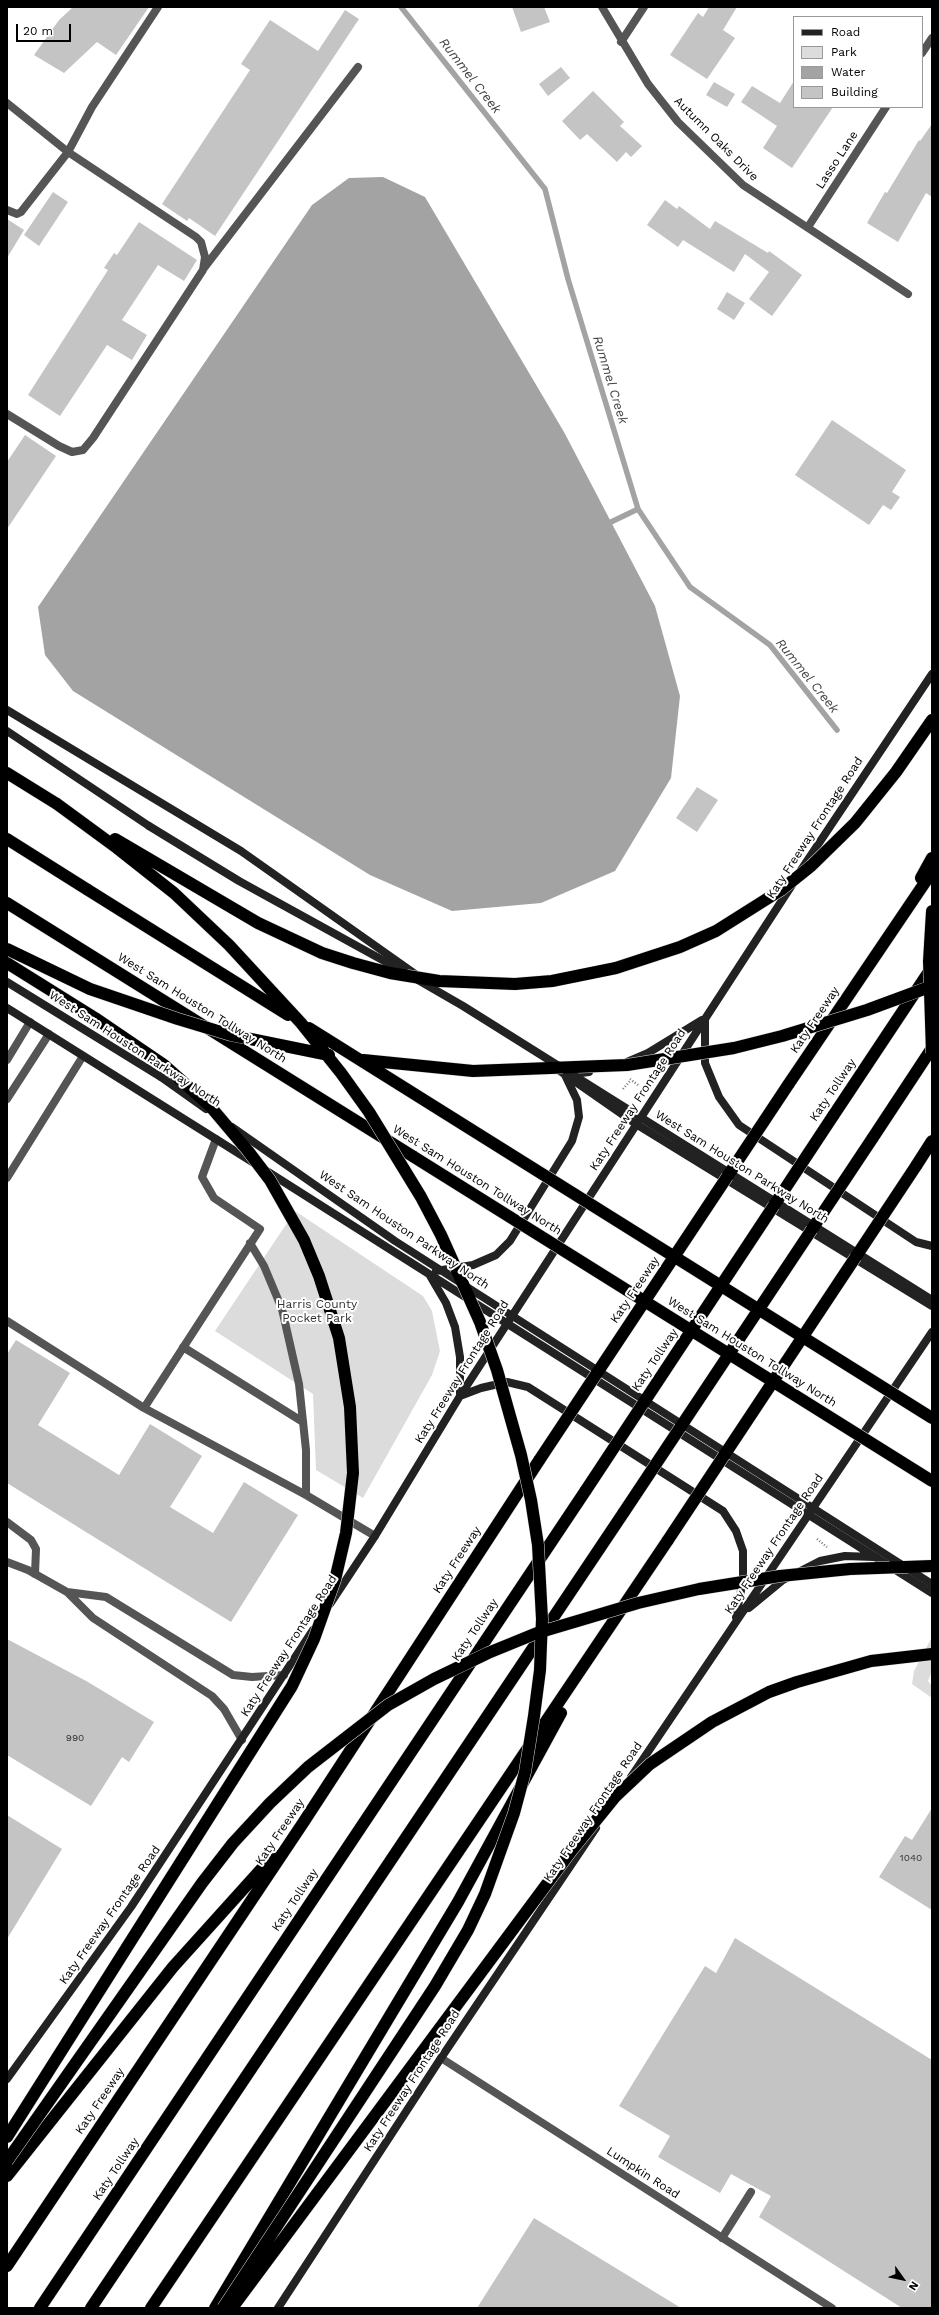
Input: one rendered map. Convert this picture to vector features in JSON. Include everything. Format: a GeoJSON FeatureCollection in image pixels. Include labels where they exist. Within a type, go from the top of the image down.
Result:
{"type":"FeatureCollection","features":[{"type":"Feature","properties":{"kind":"highway"},"geometry":{"type":"LineString","coordinates":[[7,773],[258,923],[322,953],[390,973],[439,981],[515,984],[552,981],[616,968],[680,947],[716,930],[781,890],[811,866],[855,823],[892,777],[932,720]]}},
{"type":"Feature","properties":{"kind":"highway"},"geometry":{"type":"LineString","coordinates":[[58,804],[117,848],[168,889],[229,945],[301,1023],[341,1073],[369,1112],[421,1197],[441,1235],[480,1322],[497,1370],[521,1454],[531,1500],[538,1545],[542,1619],[540,1670],[534,1716],[525,1772],[514,1813],[485,1894],[468,1930],[435,1986],[224,2308]]}},
{"type":"Feature","properties":{"kind":"highway"},"geometry":{"type":"LineString","coordinates":[[7,839],[932,1418]]}},
{"type":"Feature","properties":{"kind":"highway"},"geometry":{"type":"LineString","coordinates":[[892,932],[932,858]]}},
{"type":"Feature","properties":{"kind":"highway","name":"Katy Freeway"},"geometry":{"type":"LineString","coordinates":[[7,2266],[303,1822],[540,1459],[788,1084],[932,872]]}},
{"type":"Feature","properties":{"kind":"highway","name":"West Sam Houston Tollway North"},"geometry":{"type":"LineString","coordinates":[[7,902],[932,1481]]}},
{"type":"Feature","properties":{"kind":"highway"},"geometry":{"type":"LineString","coordinates":[[932,911],[929,961],[932,1053]]}},
{"type":"Feature","properties":{"kind":"highway"},"geometry":{"type":"LineString","coordinates":[[7,949],[90,989],[178,1020],[231,1035],[336,1056],[473,1070],[627,1066],[734,1048],[812,1028],[932,986]]}},
{"type":"Feature","properties":{"kind":"highway"},"geometry":{"type":"LineString","coordinates":[[7,963],[95,1018],[164,1066],[210,1106],[270,1180],[304,1240],[319,1276],[339,1338],[350,1407],[353,1473],[346,1533],[335,1580],[314,1639],[292,1686],[7,2137]]}},
{"type":"Feature","properties":{"kind":"highway","name":"Katy Tollway"},"geometry":{"type":"LineString","coordinates":[[40,2308],[586,1490],[932,967]]}},
{"type":"Feature","properties":{"kind":"highway"},"geometry":{"type":"LineString","coordinates":[[91,2308],[624,1512],[932,1048]]}},
{"type":"Feature","properties":{"kind":"highway"},"geometry":{"type":"LineString","coordinates":[[152,2308],[598,1646],[932,1141]]}},
{"type":"Feature","properties":{"kind":"highway"},"geometry":{"type":"LineString","coordinates":[[7,2161],[202,1883],[233,1843],[270,1802],[308,1767],[388,1706],[434,1679],[488,1653],[537,1633],[638,1603],[699,1589],[780,1576],[850,1569],[932,1566]]}},
{"type":"Feature","properties":{"kind":"highway"},"geometry":{"type":"LineString","coordinates":[[215,2308],[458,1902],[598,1646]]}},
{"type":"Feature","properties":{"kind":"highway"},"geometry":{"type":"LineString","coordinates":[[232,2308],[572,1850],[615,1797],[650,1764],[712,1722],[769,1692],[797,1682],[871,1661],[932,1654]]}},
{"type":"Feature","properties":{"kind":"highway"},"geometry":{"type":"LineString","coordinates":[[7,2176],[173,1966],[303,1822]]}},
{"type":"Feature","properties":{"kind":"main road","name":"Katy Freeway Frontage Road"},"geometry":{"type":"LineString","coordinates":[[7,2079],[131,1907],[242,1740],[375,1536],[460,1396],[636,1124],[932,674]]}},
{"type":"Feature","properties":{"kind":"main road"},"geometry":{"type":"LineString","coordinates":[[7,710],[241,851],[431,984],[636,1124],[932,1306]]}},
{"type":"Feature","properties":{"kind":"main road","name":"West Sam Houston Parkway North"},"geometry":{"type":"LineString","coordinates":[[7,731],[149,826],[239,881],[350,941],[463,1006],[932,1300]]}},
{"type":"Feature","properties":{"kind":"main road","name":"West Sam Houston Parkway North"},"geometry":{"type":"LineString","coordinates":[[7,982],[161,1077],[395,1241],[932,1584]]}},
{"type":"Feature","properties":{"kind":"main road"},"geometry":{"type":"LineString","coordinates":[[7,1008],[508,1322],[932,1593]]}},
{"type":"Feature","properties":{"kind":"main road"},"geometry":{"type":"LineString","coordinates":[[565,1075],[609,1069],[648,1053],[705,1018]]}},
{"type":"Feature","properties":{"kind":"main road"},"geometry":{"type":"LineString","coordinates":[[705,1018],[705,1063],[719,1097],[739,1125],[916,1242],[932,1246]]}},
{"type":"Feature","properties":{"kind":"main road"},"geometry":{"type":"LineString","coordinates":[[427,1272],[473,1265],[496,1255],[510,1241],[572,1141],[579,1118],[577,1100],[565,1075]]}},
{"type":"Feature","properties":{"kind":"main road"},"geometry":{"type":"LineString","coordinates":[[427,1272],[446,1303],[455,1328],[460,1357],[460,1396],[481,1388],[506,1382],[528,1387],[723,1511],[736,1531],[743,1551],[744,1580],[740,1605],[730,1630]]}},
{"type":"Feature","properties":{"kind":"main road","name":"Katy Freeway Frontage Road"},"geometry":{"type":"LineString","coordinates":[[278,2308],[441,2058],[932,1332]]}},
{"type":"Feature","properties":{"kind":"main road"},"geometry":{"type":"LineString","coordinates":[[730,1630],[763,1595],[804,1568],[834,1558],[856,1555],[879,1558]]}},
{"type":"Feature","properties":{"kind":"street"},"geometry":{"type":"LineString","coordinates":[[7,210],[17,214],[21,212],[68,152],[92,107],[158,7]]}},
{"type":"Feature","properties":{"kind":"street","name":"Autumn Oaks Drive"},"geometry":{"type":"LineString","coordinates":[[602,7],[621,42],[648,84],[678,122],[743,185],[908,294]]}},
{"type":"Feature","properties":{"kind":"street"},"geometry":{"type":"LineString","coordinates":[[621,42],[644,7]]}},
{"type":"Feature","properties":{"kind":"street"},"geometry":{"type":"LineString","coordinates":[[923,52],[932,38]]}},
{"type":"Feature","properties":{"kind":"street"},"geometry":{"type":"LineString","coordinates":[[7,414],[58,446],[72,452],[83,450],[93,438],[203,270],[358,67]]}},
{"type":"Feature","properties":{"kind":"street"},"geometry":{"type":"LineString","coordinates":[[7,103],[68,152],[202,242],[205,257],[203,270]]}},
{"type":"Feature","properties":{"kind":"street","name":"Lasso Lane"},"geometry":{"type":"LineString","coordinates":[[808,227],[885,108]]}},
{"type":"Feature","properties":{"kind":"street"},"geometry":{"type":"LineString","coordinates":[[7,1060],[30,1022]]}},
{"type":"Feature","properties":{"kind":"street"},"geometry":{"type":"LineString","coordinates":[[7,1099],[49,1034]]}},
{"type":"Feature","properties":{"kind":"street"},"geometry":{"type":"LineString","coordinates":[[7,1178],[83,1056]]}},
{"type":"Feature","properties":{"kind":"street"},"geometry":{"type":"LineString","coordinates":[[144,1408],[260,1229],[214,1198],[202,1177],[216,1139]]}},
{"type":"Feature","properties":{"kind":"street"},"geometry":{"type":"LineString","coordinates":[[250,1243],[264,1266],[282,1309],[299,1384],[306,1450],[306,1495]]}},
{"type":"Feature","properties":{"kind":"street"},"geometry":{"type":"LineString","coordinates":[[7,1321],[144,1408],[306,1495],[375,1536]]}},
{"type":"Feature","properties":{"kind":"street"},"geometry":{"type":"LineString","coordinates":[[183,1347],[303,1422]]}},
{"type":"Feature","properties":{"kind":"street"},"geometry":{"type":"LineString","coordinates":[[7,1522],[31,1540],[36,1549],[35,1574]]}},
{"type":"Feature","properties":{"kind":"street"},"geometry":{"type":"LineString","coordinates":[[7,1562],[35,1574],[68,1592],[93,1618],[212,1696],[224,1709],[242,1740]]}},
{"type":"Feature","properties":{"kind":"street"},"geometry":{"type":"LineString","coordinates":[[68,1592],[106,1597],[232,1675],[252,1678],[284,1675]]}},
{"type":"Feature","properties":{"kind":"street","name":"Lumpkin Road"},"geometry":{"type":"LineString","coordinates":[[441,2058],[832,2308]]}},
{"type":"Feature","properties":{"kind":"street"},"geometry":{"type":"LineString","coordinates":[[722,2238],[751,2192]]}},
{"type":"Feature","properties":{"kind":"path"},"geometry":{"type":"LineString","coordinates":[[623,1089],[631,1080]]}},
{"type":"Feature","properties":{"kind":"path"},"geometry":{"type":"LineString","coordinates":[[817,1539],[827,1547]]}},
{"type":"Feature","properties":{"kind":"green space","name":"Harris County Pocket Park"},"geometry":{"type":"Polygon","coordinates":[[[295,1211],[423,1296],[432,1311],[440,1351],[432,1375],[363,1498],[316,1470],[313,1394],[215,1331],[295,1211]]]}},
{"type":"Feature","properties":{"kind":"green space"},"geometry":{"type":"Polygon","coordinates":[[[932,1637],[932,1671],[928,1681],[932,1686],[932,1698],[912,1684],[914,1671],[932,1637]]]}},
{"type":"Feature","properties":{"kind":"water"},"geometry":{"type":"Polygon","coordinates":[[[383,177],[425,197],[564,432],[655,606],[680,696],[671,778],[615,871],[541,903],[452,911],[370,875],[73,691],[45,655],[38,607],[312,205],[349,178],[383,177]]]}},
{"type":"Feature","properties":{"kind":"building"},"geometry":{"type":"Polygon","coordinates":[[[73,7],[149,7],[116,55],[97,42],[64,73],[34,55],[59,20],[73,7]]]}},
{"type":"Feature","properties":{"kind":"building"},"geometry":{"type":"Polygon","coordinates":[[[512,7],[544,7],[550,22],[521,32],[512,7]]]}},
{"type":"Feature","properties":{"kind":"building"},"geometry":{"type":"Polygon","coordinates":[[[709,7],[737,7],[723,30],[735,38],[707,79],[670,55],[698,13],[703,17],[709,7]]]}},
{"type":"Feature","properties":{"kind":"building"},"geometry":{"type":"Polygon","coordinates":[[[345,10],[359,19],[215,236],[189,218],[187,221],[162,204],[250,70],[241,64],[270,20],[318,51],[345,10]]]}},
{"type":"Feature","properties":{"kind":"building"},"geometry":{"type":"Polygon","coordinates":[[[561,67],[570,78],[548,96],[539,84],[561,67]]]}},
{"type":"Feature","properties":{"kind":"building"},"geometry":{"type":"Polygon","coordinates":[[[714,82],[735,94],[727,107],[706,95],[714,82]]]}},
{"type":"Feature","properties":{"kind":"building"},"geometry":{"type":"Polygon","coordinates":[[[793,83],[793,108],[832,108],[792,168],[763,148],[777,126],[741,102],[752,86],[780,103],[793,83]]]}},
{"type":"Feature","properties":{"kind":"building"},"geometry":{"type":"Polygon","coordinates":[[[593,91],[624,122],[620,126],[642,146],[631,157],[626,152],[617,162],[587,134],[580,140],[562,121],[593,91]]]}},
{"type":"Feature","properties":{"kind":"building"},"geometry":{"type":"Polygon","coordinates":[[[932,124],[932,197],[926,193],[898,242],[867,223],[885,192],[887,193],[919,140],[920,141],[932,124]]]}},
{"type":"Feature","properties":{"kind":"building"},"geometry":{"type":"Polygon","coordinates":[[[53,192],[68,202],[39,246],[24,235],[53,192]]]}},
{"type":"Feature","properties":{"kind":"building"},"geometry":{"type":"Polygon","coordinates":[[[665,200],[677,209],[679,206],[710,229],[715,221],[768,253],[769,251],[802,275],[772,316],[749,299],[769,272],[745,254],[734,272],[683,240],[678,247],[647,225],[665,200]]]}},
{"type":"Feature","properties":{"kind":"building"},"geometry":{"type":"Polygon","coordinates":[[[7,219],[24,230],[7,258],[7,219]]]}},
{"type":"Feature","properties":{"kind":"building"},"geometry":{"type":"Polygon","coordinates":[[[139,222],[197,260],[184,281],[158,265],[122,320],[147,335],[132,360],[107,345],[60,416],[28,395],[108,270],[104,268],[114,253],[117,255],[139,222]]]}},
{"type":"Feature","properties":{"kind":"building"},"geometry":{"type":"Polygon","coordinates":[[[727,292],[745,303],[734,320],[717,309],[727,292]]]}},
{"type":"Feature","properties":{"kind":"building"},"geometry":{"type":"Polygon","coordinates":[[[832,420],[906,470],[892,492],[900,497],[891,510],[883,505],[869,525],[795,475],[832,420]]]}},
{"type":"Feature","properties":{"kind":"building"},"geometry":{"type":"Polygon","coordinates":[[[25,435],[56,456],[7,529],[7,462],[25,435]]]}},
{"type":"Feature","properties":{"kind":"building"},"geometry":{"type":"Polygon","coordinates":[[[697,787],[718,800],[697,832],[676,818],[697,787]]]}},
{"type":"Feature","properties":{"kind":"building"},"geometry":{"type":"Polygon","coordinates":[[[16,1340],[70,1373],[38,1425],[119,1475],[150,1424],[202,1456],[170,1507],[213,1533],[244,1482],[298,1515],[231,1622],[7,1483],[7,1354],[16,1340]]]}},
{"type":"Feature","properties":{"kind":"building"},"geometry":{"type":"Polygon","coordinates":[[[7,1639],[88,1682],[154,1722],[129,1762],[122,1757],[91,1806],[7,1755],[7,1639]]]}},
{"type":"Feature","properties":{"kind":"building"},"geometry":{"type":"Polygon","coordinates":[[[932,1808],[932,1910],[879,1877],[905,1836],[912,1840],[932,1808]]]}},
{"type":"Feature","properties":{"kind":"building"},"geometry":{"type":"Polygon","coordinates":[[[7,1815],[62,1849],[7,1939],[7,1815]]]}},
{"type":"Feature","properties":{"kind":"building"},"geometry":{"type":"Polygon","coordinates":[[[735,1938],[932,2060],[932,2308],[902,2308],[759,2217],[771,2196],[731,2174],[720,2193],[658,2157],[670,2136],[619,2106],[705,1966],[716,1973],[735,1938]]]}},
{"type":"Feature","properties":{"kind":"building"},"geometry":{"type":"Polygon","coordinates":[[[534,2218],[681,2308],[477,2308],[534,2218]]]}},
{"type":"Feature","properties":{"kind":"waterway","name":"Rummel Creek"},"geometry":{"type":"LineString","coordinates":[[401,7],[545,189],[568,279],[638,509],[690,587],[770,645],[837,730]]}},
{"type":"Feature","properties":{"kind":"waterway"},"geometry":{"type":"LineString","coordinates":[[611,522],[638,509]]}}]}
